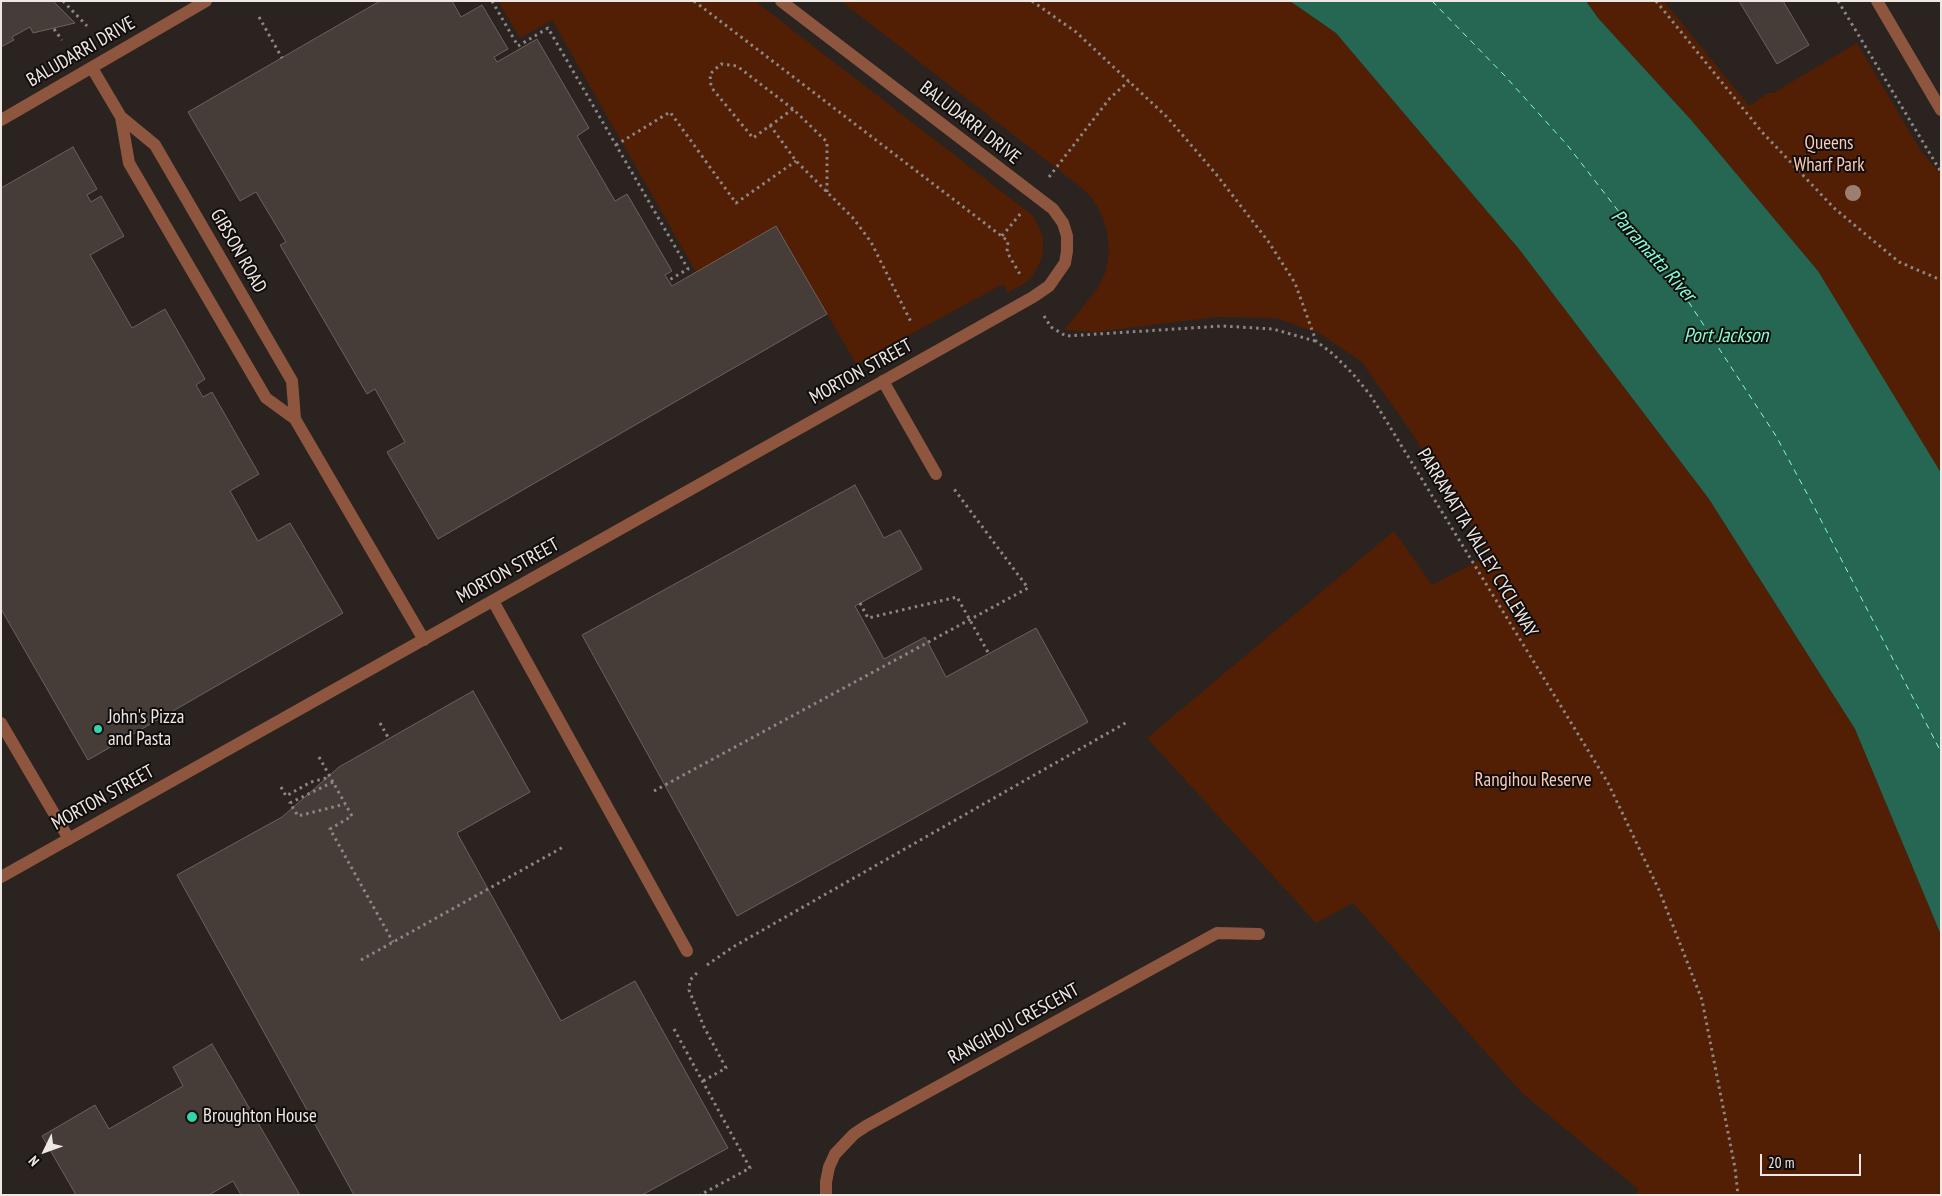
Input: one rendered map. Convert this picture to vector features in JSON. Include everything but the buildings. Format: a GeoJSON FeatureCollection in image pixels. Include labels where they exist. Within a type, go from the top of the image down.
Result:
{"type":"FeatureCollection","features":[{"type":"Feature","properties":{"kind":"street","name":"BALUDARRI DRIVE"},"geometry":{"type":"LineString","coordinates":[[1,120],[206,1]]}},
{"type":"Feature","properties":{"kind":"street","name":"BALUDARRI DRIVE"},"geometry":{"type":"LineString","coordinates":[[781,1],[1052,209],[1063,223],[1067,236],[1065,262],[1049,286],[1033,297]]}},
{"type":"Feature","properties":{"kind":"street"},"geometry":{"type":"LineString","coordinates":[[1877,1],[1941,110]]}},
{"type":"Feature","properties":{"kind":"street","name":"GIBSON ROAD"},"geometry":{"type":"LineString","coordinates":[[92,68],[121,117],[155,145],[292,381],[295,419]]}},
{"type":"Feature","properties":{"kind":"street","name":"GIBSON ROAD"},"geometry":{"type":"LineString","coordinates":[[121,117],[129,163],[266,398],[295,419],[424,640]]}},
{"type":"Feature","properties":{"kind":"street","name":"MORTON STREET"},"geometry":{"type":"LineString","coordinates":[[1,877],[1033,297]]}},
{"type":"Feature","properties":{"kind":"street"},"geometry":{"type":"LineString","coordinates":[[883,381],[936,474]]}},
{"type":"Feature","properties":{"kind":"street"},"geometry":{"type":"LineString","coordinates":[[493,601],[687,951]]}},
{"type":"Feature","properties":{"kind":"street"},"geometry":{"type":"LineString","coordinates":[[1,723],[69,839]]}},
{"type":"Feature","properties":{"kind":"street","name":"RANGIHOU CRESCENT"},"geometry":{"type":"LineString","coordinates":[[826,1195],[829,1168],[835,1154],[854,1134],[866,1126],[1217,933],[1259,934]]}},
{"type":"Feature","properties":{"kind":"path"},"geometry":{"type":"LineString","coordinates":[[63,1],[87,26]]}},
{"type":"Feature","properties":{"kind":"path"},"geometry":{"type":"LineString","coordinates":[[492,1],[518,46],[548,28],[688,269],[669,280]]}},
{"type":"Feature","properties":{"kind":"path"},"geometry":{"type":"LineString","coordinates":[[694,1],[1008,241],[1007,252],[1025,283]]}},
{"type":"Feature","properties":{"kind":"path"},"geometry":{"type":"LineString","coordinates":[[1032,1],[1076,32],[1129,81],[1167,117],[1216,174],[1268,241],[1295,283],[1316,341]]}},
{"type":"Feature","properties":{"kind":"path"},"geometry":{"type":"LineString","coordinates":[[1656,1],[1757,126],[1834,208],[1899,262],[1941,280]]}},
{"type":"Feature","properties":{"kind":"path"},"geometry":{"type":"LineString","coordinates":[[1838,1],[1941,172]]}},
{"type":"Feature","properties":{"kind":"path"},"geometry":{"type":"LineString","coordinates":[[259,17],[282,58]]}},
{"type":"Feature","properties":{"kind":"path"},"geometry":{"type":"LineString","coordinates":[[54,29],[62,40]]}},
{"type":"Feature","properties":{"kind":"path"},"geometry":{"type":"LineString","coordinates":[[793,109],[754,138],[711,87],[710,74],[721,64],[737,66],[793,109],[827,142],[827,192]]}},
{"type":"Feature","properties":{"kind":"path"},"geometry":{"type":"LineString","coordinates":[[1044,184],[1110,98],[1129,81]]}},
{"type":"Feature","properties":{"kind":"path"},"geometry":{"type":"LineString","coordinates":[[616,145],[670,112],[736,203],[796,161]]}},
{"type":"Feature","properties":{"kind":"path"},"geometry":{"type":"LineString","coordinates":[[770,125],[796,161],[853,218],[871,242],[912,324]]}},
{"type":"Feature","properties":{"kind":"path"},"geometry":{"type":"LineString","coordinates":[[1002,236],[1025,208]]}},
{"type":"Feature","properties":{"kind":"path"},"geometry":{"type":"LineString","coordinates":[[1051,326],[1066,336],[1222,326],[1273,329],[1316,341]]}},
{"type":"Feature","properties":{"kind":"path","name":"PARRAMATTA VALLEY CYCLEWAY"},"geometry":{"type":"LineString","coordinates":[[1316,341],[1354,374],[1371,396],[1608,783],[1659,890],[1702,1000],[1738,1195]]}},
{"type":"Feature","properties":{"kind":"path"},"geometry":{"type":"LineString","coordinates":[[654,792],[1028,588],[949,483]]}},
{"type":"Feature","properties":{"kind":"path"},"geometry":{"type":"LineString","coordinates":[[860,603],[868,618],[956,597],[988,654]]}},
{"type":"Feature","properties":{"kind":"path"},"geometry":{"type":"LineString","coordinates":[[703,1081],[726,1068],[704,1027],[689,990],[690,980],[700,970],[733,947],[1129,721]]}},
{"type":"Feature","properties":{"kind":"path"},"geometry":{"type":"LineString","coordinates":[[380,723],[389,739]]}},
{"type":"Feature","properties":{"kind":"path"},"geometry":{"type":"LineString","coordinates":[[319,757],[352,816],[330,828],[393,942]]}},
{"type":"Feature","properties":{"kind":"path"},"geometry":{"type":"LineString","coordinates":[[280,787],[286,796],[311,782],[330,777]]}},
{"type":"Feature","properties":{"kind":"path"},"geometry":{"type":"LineString","coordinates":[[333,782],[314,789],[290,803],[298,816],[346,804]]}},
{"type":"Feature","properties":{"kind":"path"},"geometry":{"type":"LineString","coordinates":[[361,960],[565,846]]}},
{"type":"Feature","properties":{"kind":"path"},"geometry":{"type":"LineString","coordinates":[[674,1029],[750,1168],[700,1195]]}},
{"type":"Feature","properties":{"kind":"green space"},"geometry":{"type":"Polygon","coordinates":[[[498,1],[755,1],[1032,215],[1043,238],[1043,251],[1040,263],[1025,283],[1008,293],[1003,284],[856,364],[776,226],[696,272],[552,20],[520,38],[498,1]]]}},
{"type":"Feature","properties":{"kind":"green space","name":"Rangihou Reserve"},"geometry":{"type":"Polygon","coordinates":[[[841,1],[1290,1],[1336,33],[1519,249],[1709,499],[1855,729],[1941,935],[1941,1195],[1633,1195],[1639,1190],[1522,1093],[1353,903],[1316,923],[1147,738],[1394,531],[1432,585],[1490,555],[1412,433],[1361,361],[1319,333],[1276,318],[1216,317],[1096,332],[1064,330],[1098,288],[1106,271],[1109,252],[1107,232],[1102,215],[1092,198],[1078,185],[841,1]]]}},
{"type":"Feature","properties":{"kind":"green space","name":"Queens Wharf Park"},"geometry":{"type":"Polygon","coordinates":[[[1586,1],[1664,1],[1749,106],[1768,93],[1773,93],[1857,43],[1921,151],[1941,174],[1941,552],[1818,271],[1692,121],[1598,18],[1586,1]]]}},
{"type":"Feature","properties":{"kind":"water","name":"Port Jackson"},"geometry":{"type":"Polygon","coordinates":[[[1290,1],[1586,1],[1598,18],[1692,121],[1818,271],[1941,473],[1941,935],[1855,729],[1709,499],[1519,249],[1336,33],[1290,1]]]}},
{"type":"Feature","properties":{"kind":"ferry route"},"geometry":{"type":"LineString","coordinates":[[1432,1],[1505,76],[1568,146],[1688,301],[1776,436],[1941,752]]}},
{"type":"Feature","properties":{"kind":"place","name":"John's Pizza and Pasta"},"geometry":{"type":"Point","coordinates":[98,729]}},
{"type":"Feature","properties":{"kind":"place","name":"Broughton House"},"geometry":{"type":"Point","coordinates":[192,1117]}},
{"type":"Feature","properties":{"kind":"water label","name":"Parramatta River"},"geometry":{"type":"Point","coordinates":[1653,256]}}]}
